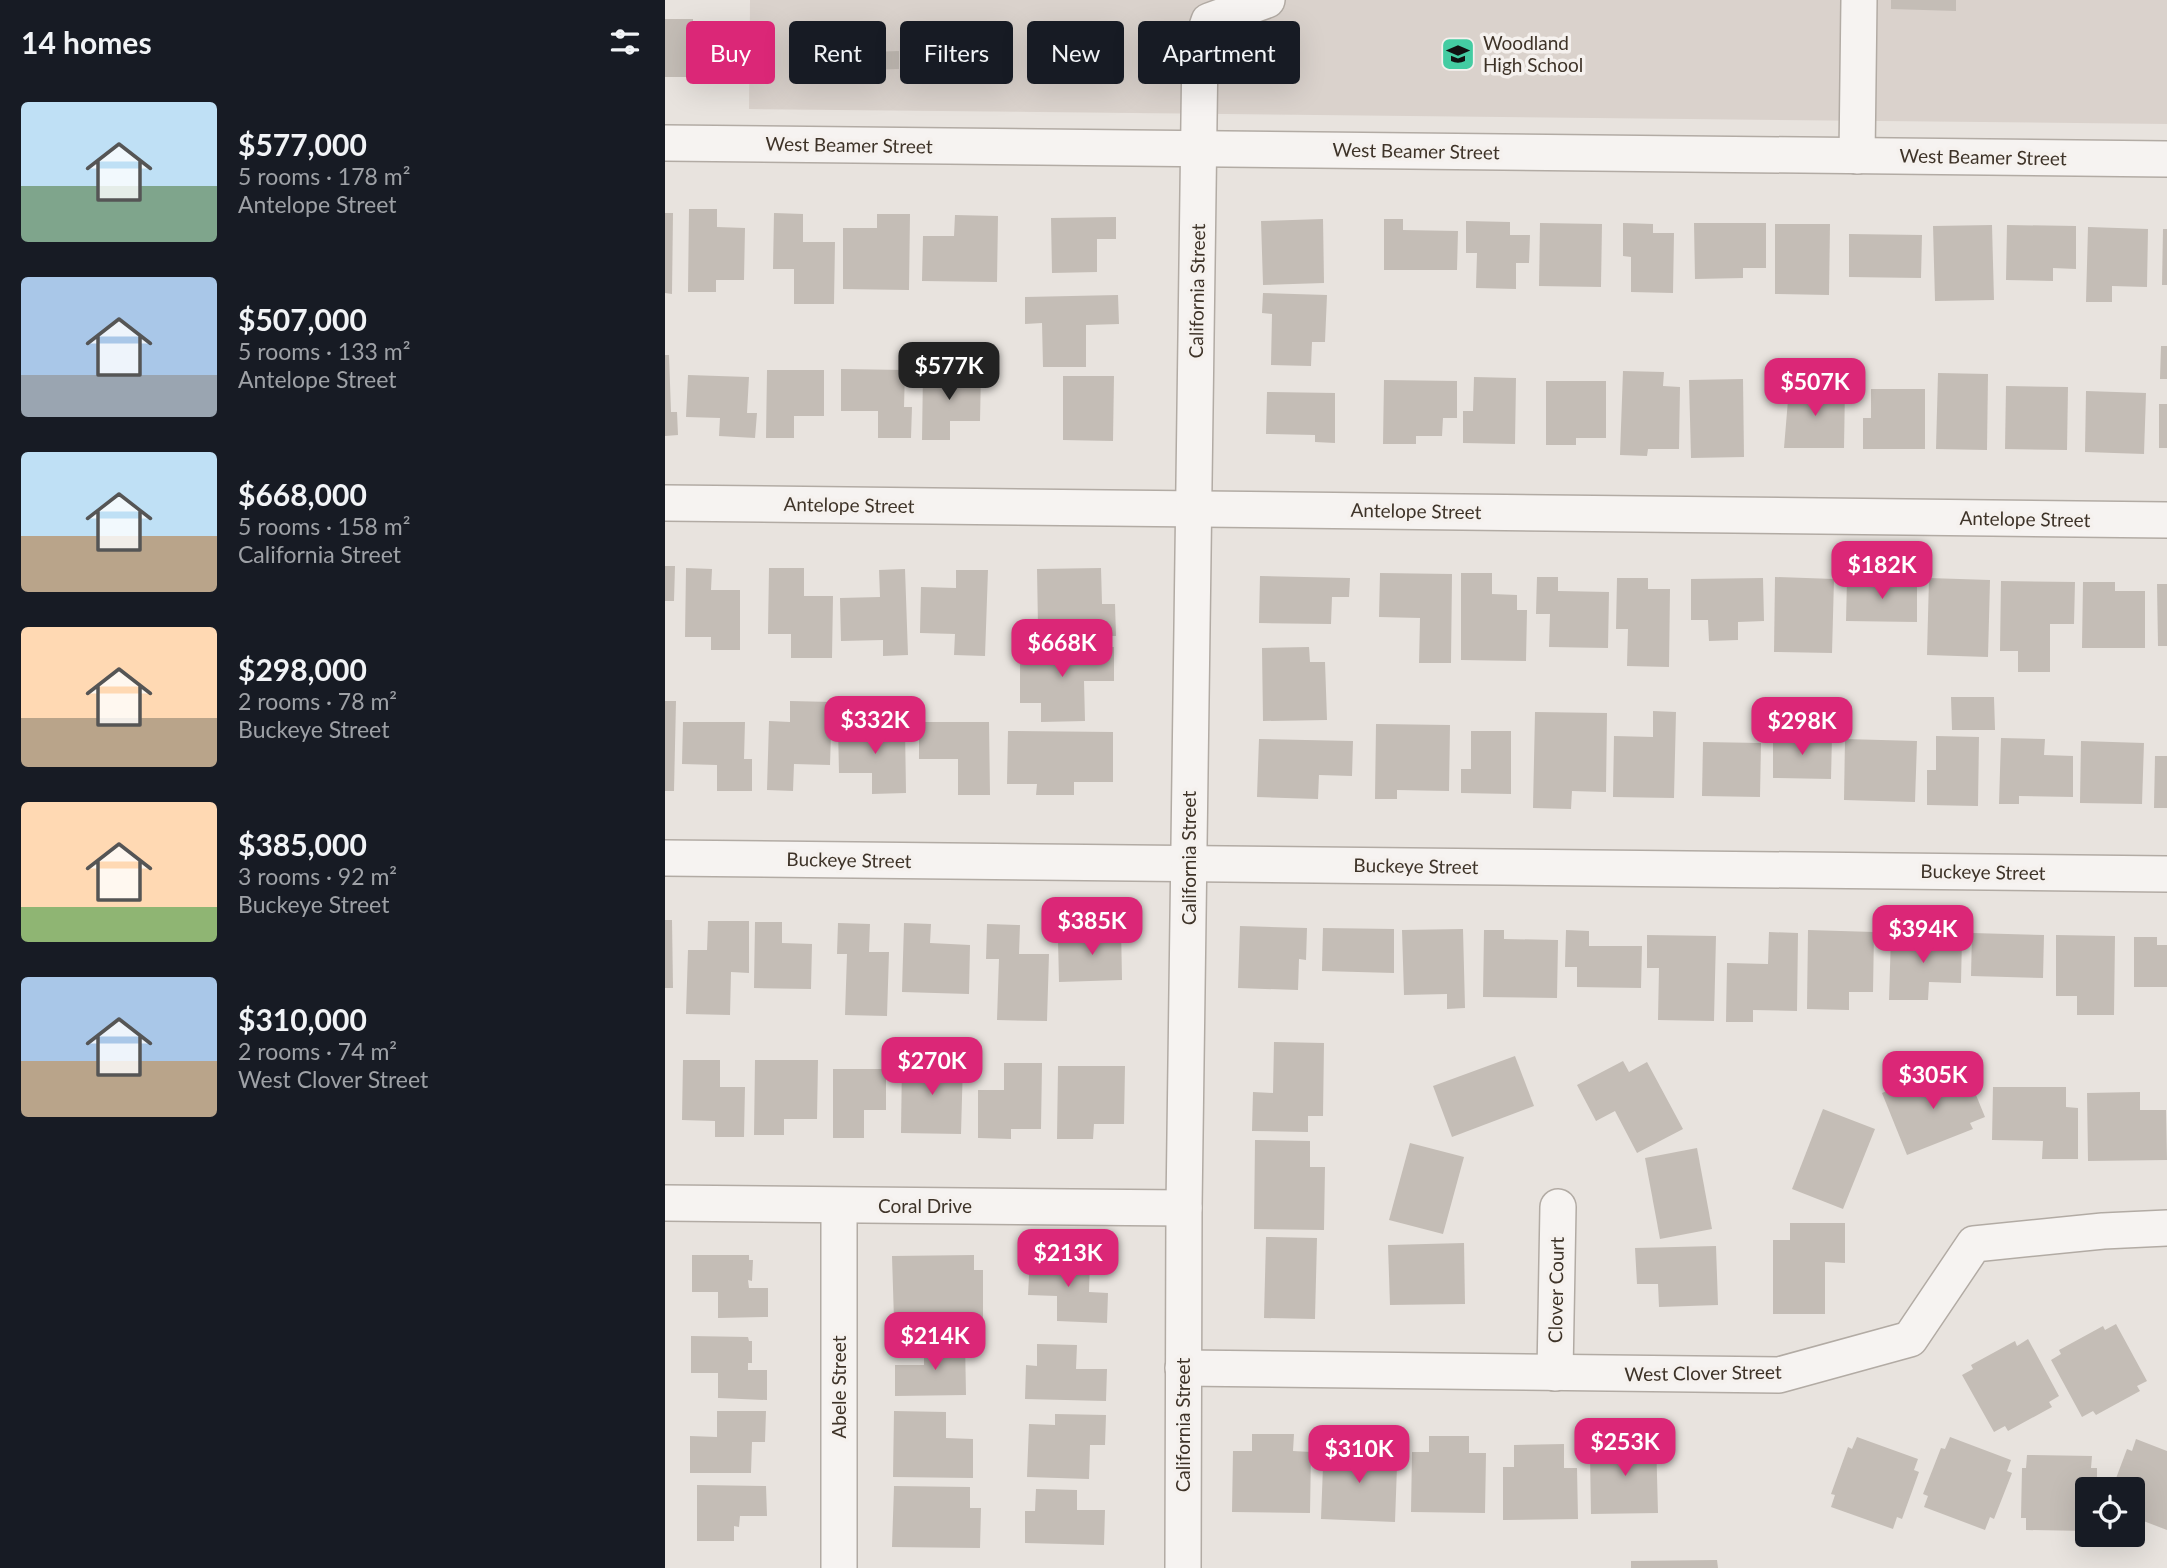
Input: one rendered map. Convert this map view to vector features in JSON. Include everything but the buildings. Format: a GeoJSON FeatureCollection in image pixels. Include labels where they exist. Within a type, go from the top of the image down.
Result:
{"type":"FeatureCollection","features":[{"type":"Feature","properties":{"kind":"street","name":"California Street"},"geometry":{"type":"LineString","coordinates":[[1183,1568],[1192,509],[1201,47],[1209,21],[1267,0]]}},
{"type":"Feature","properties":{"kind":"street"},"geometry":{"type":"LineString","coordinates":[[1857,156],[1860,0]]}},
{"type":"Feature","properties":{"kind":"street","name":"West Beamer Street"},"geometry":{"type":"LineString","coordinates":[[665,143],[2167,159]]}},
{"type":"Feature","properties":{"kind":"street","name":"Antelope Street"},"geometry":{"type":"LineString","coordinates":[[665,503],[2167,520]]}},
{"type":"Feature","properties":{"kind":"street","name":"Buckeye Street"},"geometry":{"type":"LineString","coordinates":[[665,858],[2167,874]]}},
{"type":"Feature","properties":{"kind":"street","name":"Coral Drive"},"geometry":{"type":"LineString","coordinates":[[665,1203],[1184,1208]]}},
{"type":"Feature","properties":{"kind":"street","name":"Abele Street"},"geometry":{"type":"LineString","coordinates":[[839,1206],[839,1568]]}},
{"type":"Feature","properties":{"kind":"street","name":"Clover Court"},"geometry":{"type":"LineString","coordinates":[[1555,1373],[1558,1207]]}},
{"type":"Feature","properties":{"kind":"street","name":"West Clover Street"},"geometry":{"type":"LineString","coordinates":[[1183,1368],[1779,1375],[1910,1339],[1974,1244],[2103,1231],[2167,1228]]}},
{"type":"Feature","properties":{"kind":"shaded area","name":"Woodland High School"},"geometry":{"type":"Polygon","coordinates":[[[750,0],[2167,0],[2167,124],[749,109],[749,84],[775,84],[775,21],[750,21],[750,0]]]}},
{"type":"Feature","properties":{"kind":"place","name":"Woodland High School"},"geometry":{"type":"Point","coordinates":[1458,54]}}]}
